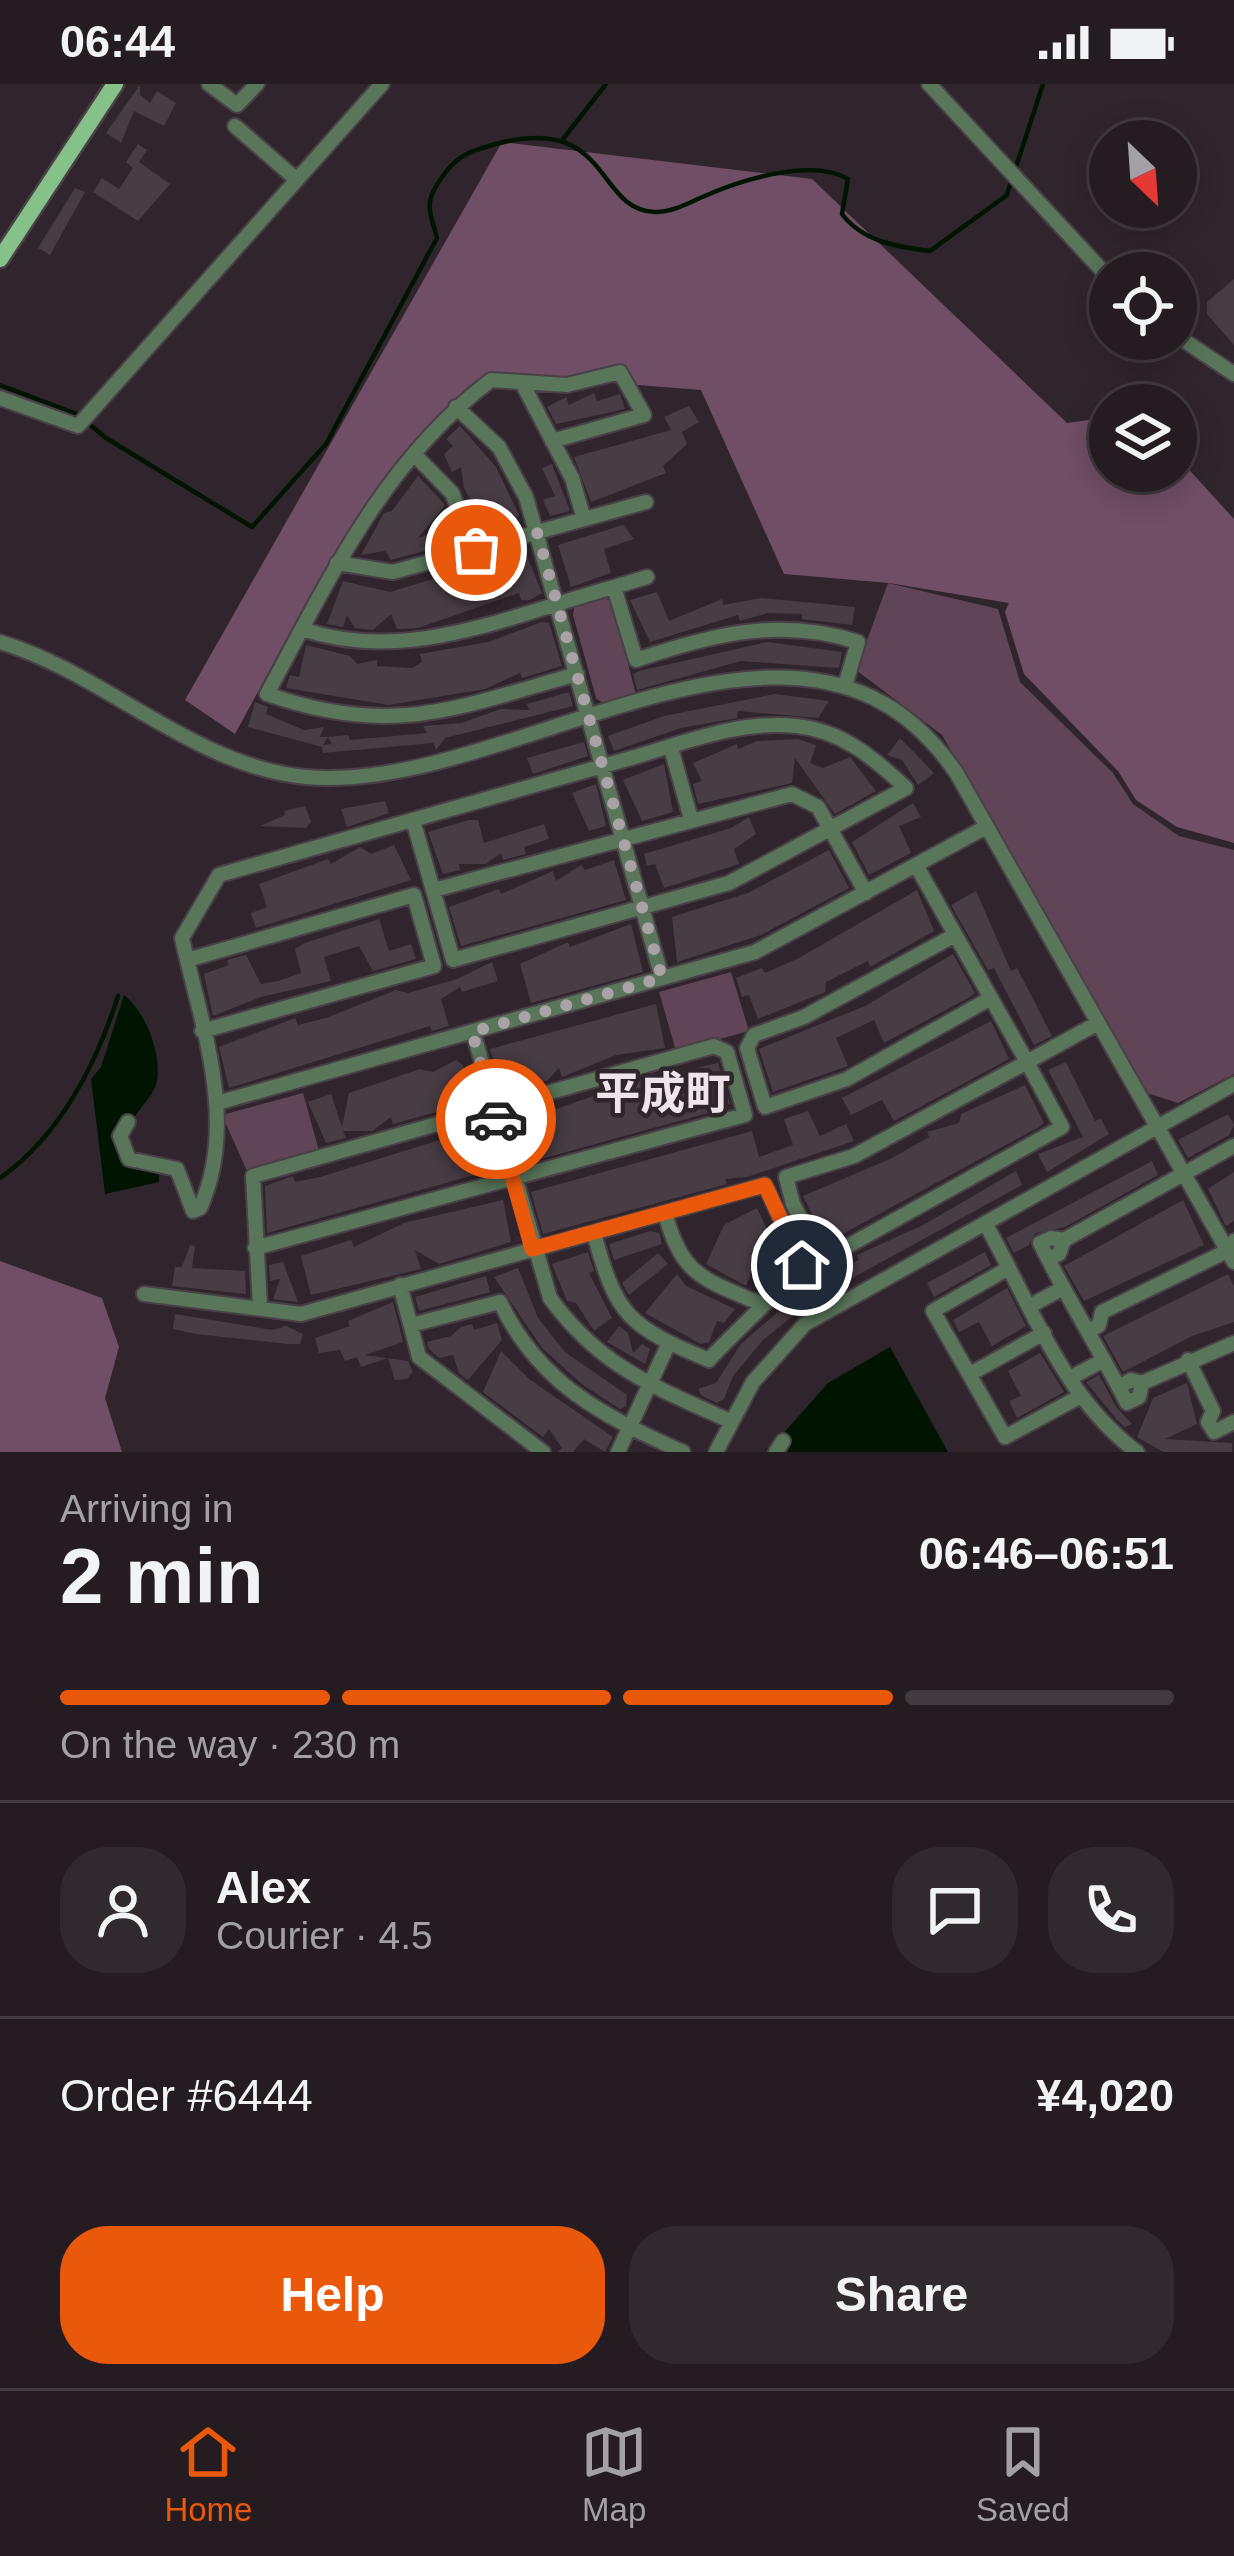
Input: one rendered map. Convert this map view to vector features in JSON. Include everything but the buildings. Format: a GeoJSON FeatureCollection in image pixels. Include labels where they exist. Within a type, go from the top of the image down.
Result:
{"type":"FeatureCollection","features":[{"type":"Feature","properties":{"kind":"main road"},"geometry":{"type":"LineString","coordinates":[[0,259],[115,84]]}},
{"type":"Feature","properties":{"kind":"street"},"geometry":{"type":"LineString","coordinates":[[209,84],[237,105],[257,84]]}},
{"type":"Feature","properties":{"kind":"street"},"geometry":{"type":"LineString","coordinates":[[0,398],[78,426],[382,84]]}},
{"type":"Feature","properties":{"kind":"street"},"geometry":{"type":"LineString","coordinates":[[929,84],[1089,257]]}},
{"type":"Feature","properties":{"kind":"street"},"geometry":{"type":"LineString","coordinates":[[235,126],[297,180]]}},
{"type":"Feature","properties":{"kind":"street"},"geometry":{"type":"LineString","coordinates":[[1197,349],[1234,374]]}},
{"type":"Feature","properties":{"kind":"street"},"geometry":{"type":"LineString","coordinates":[[552,441],[644,415],[620,372],[566,385],[491,380],[456,407],[389,479],[267,694],[334,716],[429,715],[578,674]]}},
{"type":"Feature","properties":{"kind":"street"},"geometry":{"type":"LineString","coordinates":[[522,382],[584,518]]}},
{"type":"Feature","properties":{"kind":"street"},"geometry":{"type":"LineString","coordinates":[[456,407],[504,455],[537,532],[662,978]]}},
{"type":"Feature","properties":{"kind":"street"},"geometry":{"type":"LineString","coordinates":[[414,454],[452,493],[476,550]]}},
{"type":"Feature","properties":{"kind":"street"},"geometry":{"type":"LineString","coordinates":[[338,563],[368,572],[393,572],[646,502]]}},
{"type":"Feature","properties":{"kind":"street"},"geometry":{"type":"LineString","coordinates":[[302,629],[347,643],[395,645],[647,577]]}},
{"type":"Feature","properties":{"kind":"street"},"geometry":{"type":"LineString","coordinates":[[614,587],[636,660],[743,630],[804,629],[859,642],[845,686]]}},
{"type":"Feature","properties":{"kind":"street"},"geometry":{"type":"LineString","coordinates":[[0,642],[220,753],[291,775],[383,775],[749,676],[790,675],[845,686],[890,708],[946,758],[1182,1175],[1231,1251],[1102,1312],[1091,1309],[1079,1316]]}},
{"type":"Feature","properties":{"kind":"street"},"geometry":{"type":"LineString","coordinates":[[128,1123],[121,1136],[130,1159],[177,1169],[193,1211],[202,1203],[218,1154],[217,1103],[182,938],[218,874],[752,726],[812,728],[862,751],[906,788],[729,884],[453,960],[413,820]]}},
{"type":"Feature","properties":{"kind":"street"},"geometry":{"type":"LineString","coordinates":[[670,748],[691,819]]}},
{"type":"Feature","properties":{"kind":"street"},"geometry":{"type":"LineString","coordinates":[[434,890],[792,794],[814,803],[866,893]]}},
{"type":"Feature","properties":{"kind":"street"},"geometry":{"type":"LineString","coordinates":[[217,1103],[755,952],[986,827]]}},
{"type":"Feature","properties":{"kind":"street"},"geometry":{"type":"LineString","coordinates":[[916,865],[991,998],[1027,1063],[1062,1127],[830,1256],[818,1252],[793,1204],[786,1177],[854,1156],[1027,1063],[1098,1023]]}},
{"type":"Feature","properties":{"kind":"street"},"geometry":{"type":"LineString","coordinates":[[187,960],[414,895],[434,966],[202,1031]]}},
{"type":"Feature","properties":{"kind":"street"},"geometry":{"type":"LineString","coordinates":[[955,935],[804,1018],[754,1035],[747,1048],[764,1107],[847,1078],[991,998]]}},
{"type":"Feature","properties":{"kind":"street"},"geometry":{"type":"LineString","coordinates":[[472,1032],[550,1298],[576,1334],[608,1362],[730,1421]]}},
{"type":"Feature","properties":{"kind":"street"},"geometry":{"type":"LineString","coordinates":[[255,1248],[745,1115],[727,1052],[714,1046],[253,1176],[255,1248],[260,1307]]}},
{"type":"Feature","properties":{"kind":"street"},"geometry":{"type":"LineString","coordinates":[[716,1452],[754,1382],[805,1324],[1234,1084]]}},
{"type":"Feature","properties":{"kind":"street"},"geometry":{"type":"LineString","coordinates":[[1234,1145],[1064,1240],[1040,1243],[1119,1387],[1131,1380],[1142,1383],[1234,1343]]}},
{"type":"Feature","properties":{"kind":"street"},"geometry":{"type":"LineString","coordinates":[[144,1294],[302,1314],[765,1185],[802,1265],[798,1275],[759,1303],[709,1360],[636,1326],[619,1307],[594,1233]]}},
{"type":"Feature","properties":{"kind":"street"},"geometry":{"type":"LineString","coordinates":[[665,1214],[676,1252],[692,1272],[759,1303]]}},
{"type":"Feature","properties":{"kind":"street"},"geometry":{"type":"LineString","coordinates":[[985,1223],[1079,1396],[1101,1426],[1137,1452]]}},
{"type":"Feature","properties":{"kind":"street"},"geometry":{"type":"LineString","coordinates":[[1009,1268],[933,1311],[1005,1437],[1079,1396]]}},
{"type":"Feature","properties":{"kind":"street"},"geometry":{"type":"LineString","coordinates":[[400,1285],[419,1357],[543,1452]]}},
{"type":"Feature","properties":{"kind":"street"},"geometry":{"type":"LineString","coordinates":[[1030,1306],[1064,1288]]}},
{"type":"Feature","properties":{"kind":"street"},"geometry":{"type":"LineString","coordinates":[[411,1325],[500,1302],[545,1372],[586,1405],[683,1452]]}},
{"type":"Feature","properties":{"kind":"street"},"geometry":{"type":"LineString","coordinates":[[1088,1332],[1099,1325],[1102,1312]]}},
{"type":"Feature","properties":{"kind":"street"},"geometry":{"type":"LineString","coordinates":[[970,1374],[1044,1333]]}},
{"type":"Feature","properties":{"kind":"street"},"geometry":{"type":"LineString","coordinates":[[619,1452],[669,1343]]}},
{"type":"Feature","properties":{"kind":"street"},"geometry":{"type":"LineString","coordinates":[[1070,1378],[1104,1360]]}},
{"type":"Feature","properties":{"kind":"street"},"geometry":{"type":"LineString","coordinates":[[1188,1360],[1213,1411],[1208,1422],[1214,1432],[1234,1421]]}},
{"type":"Feature","properties":{"kind":"shaded area"},"geometry":{"type":"Polygon","coordinates":[[[502,142],[812,179],[1067,423],[1089,420],[1089,492],[1197,492],[1197,479],[1234,519],[1234,843],[1177,827],[1136,800],[1118,771],[1024,674],[1005,612],[1009,603],[889,583],[784,574],[701,390],[487,373],[407,449],[374,493],[315,587],[235,734],[185,700],[502,142]]]}},
{"type":"Feature","properties":{"kind":"shaded area"},"geometry":{"type":"Polygon","coordinates":[[[888,583],[998,609],[1020,682],[1113,773],[1133,804],[1179,836],[1234,850],[1234,1074],[1178,1103],[1147,1093],[942,735],[856,670],[888,583]]]}},
{"type":"Feature","properties":{"kind":"shaded area"},"geometry":{"type":"Polygon","coordinates":[[[603,596],[613,604],[636,695],[605,705],[596,698],[573,615],[575,604],[603,596]]]}},
{"type":"Feature","properties":{"kind":"shaded area"},"geometry":{"type":"Polygon","coordinates":[[[731,972],[749,1031],[676,1051],[659,992],[731,972]]]}},
{"type":"Feature","properties":{"kind":"shaded area"},"geometry":{"type":"Polygon","coordinates":[[[124,995],[151,1036],[158,1074],[154,1089],[134,1118],[127,1114],[114,1133],[122,1164],[159,1174],[159,1182],[105,1194],[91,1079],[101,1067],[124,995]]]}},
{"type":"Feature","properties":{"kind":"shaded area"},"geometry":{"type":"Polygon","coordinates":[[[303,1093],[319,1151],[247,1171],[222,1115],[303,1093]]]}},
{"type":"Feature","properties":{"kind":"shaded area"},"geometry":{"type":"Polygon","coordinates":[[[0,1261],[102,1298],[119,1347],[105,1398],[122,1452],[0,1452],[0,1261]]]}},
{"type":"Feature","properties":{"kind":"shaded area"},"geometry":{"type":"Polygon","coordinates":[[[890,1347],[948,1452],[785,1452],[791,1441],[781,1436],[828,1383],[890,1347]]]}},
{"type":"Feature","properties":{"kind":"waterway"},"geometry":{"type":"LineString","coordinates":[[563,139],[606,84]]}},
{"type":"Feature","properties":{"kind":"waterway"},"geometry":{"type":"LineString","coordinates":[[1015,170],[1043,84]]}},
{"type":"Feature","properties":{"kind":"waterway"},"geometry":{"type":"LineString","coordinates":[[0,385],[77,414],[106,438],[252,527],[326,444],[437,238],[430,211],[434,190],[451,166],[470,153],[536,138],[563,142],[582,152],[621,196],[655,212],[759,177],[816,170],[833,173],[848,179],[842,214],[850,223],[882,242],[930,251],[1007,195],[1011,181]]}},
{"type":"Feature","properties":{"kind":"waterway"},"geometry":{"type":"LineString","coordinates":[[0,1178],[41,1141],[74,1096],[118,996]]}},
{"type":"Feature","properties":{"kind":"way so far"},"geometry":{"type":"LineString","coordinates":[[476,550],[537,532],[662,978],[472,1032],[496,1119]]}},
{"type":"Feature","properties":{"kind":"district","name":"平成町"},"geometry":{"type":"Point","coordinates":[663,1093]}},
{"type":"Feature","properties":{"kind":"route"},"geometry":{"type":"LineString","coordinates":[[496,1119],[532,1249],[765,1185],[802,1265]]}}]}
